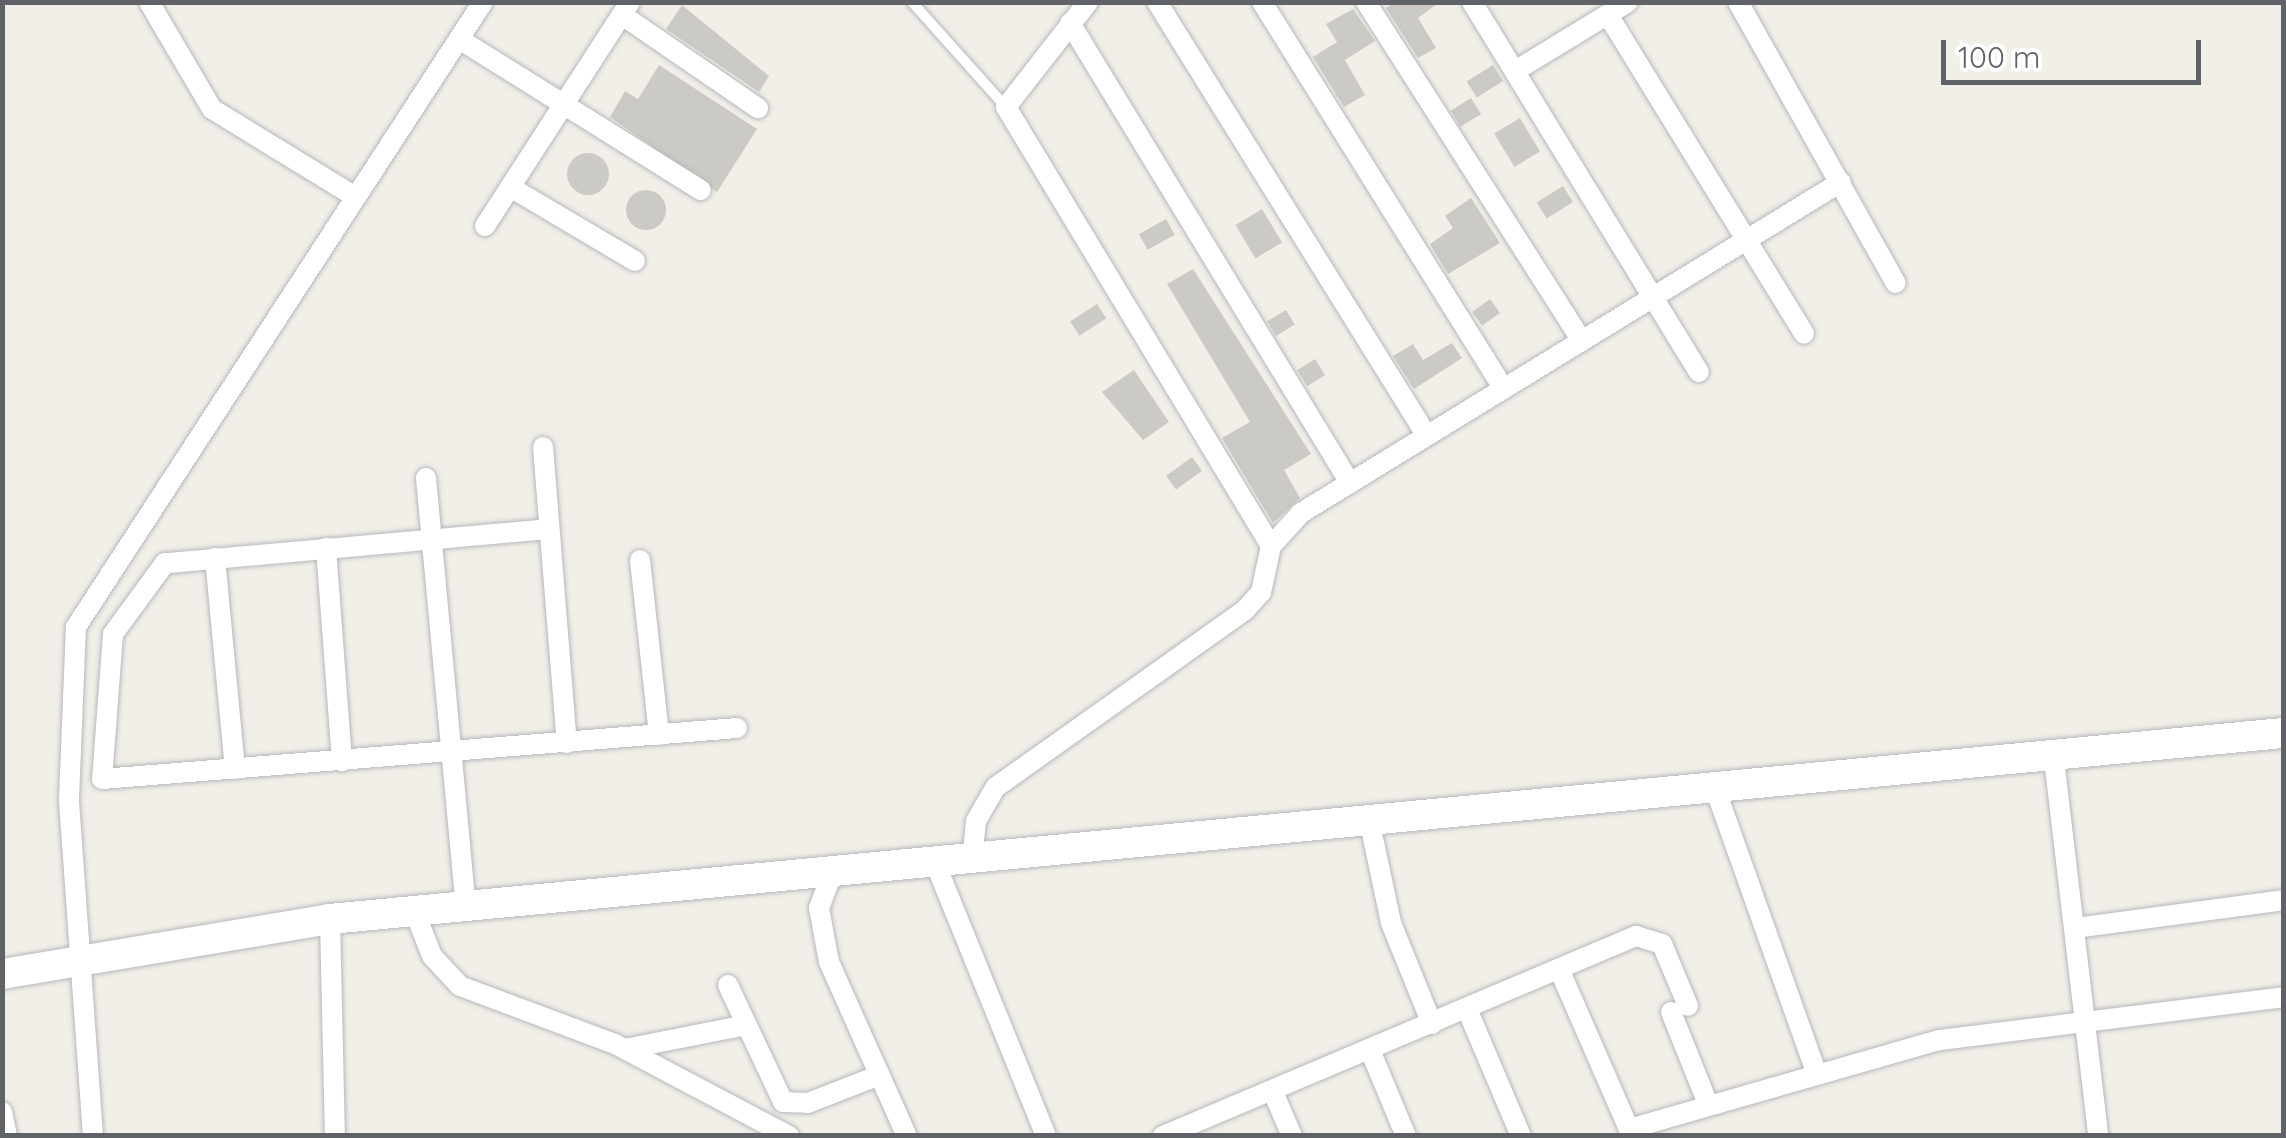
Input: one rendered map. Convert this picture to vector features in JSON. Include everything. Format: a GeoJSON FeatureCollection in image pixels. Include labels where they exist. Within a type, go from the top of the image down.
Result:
{"type":"FeatureCollection","features":[{"type":"Feature","properties":{"kind":"street"},"geometry":{"type":"LineString","coordinates":[[149,2],[212,110],[354,196]]}},
{"type":"Feature","properties":{"kind":"street"},"geometry":{"type":"LineString","coordinates":[[92,1136],[69,799],[82,612],[482,2]]}},
{"type":"Feature","properties":{"kind":"street"},"geometry":{"type":"LineString","coordinates":[[1088,2],[1006,107],[1272,546]]}},
{"type":"Feature","properties":{"kind":"street"},"geometry":{"type":"LineString","coordinates":[[1157,2],[1427,436]]}},
{"type":"Feature","properties":{"kind":"street"},"geometry":{"type":"LineString","coordinates":[[1262,2],[1504,389]]}},
{"type":"Feature","properties":{"kind":"street"},"geometry":{"type":"LineString","coordinates":[[1366,2],[1582,340]]}},
{"type":"Feature","properties":{"kind":"street"},"geometry":{"type":"LineString","coordinates":[[1472,2],[1699,372]]}},
{"type":"Feature","properties":{"kind":"street"},"geometry":{"type":"LineString","coordinates":[[1515,72],[1628,2]]}},
{"type":"Feature","properties":{"kind":"street"},"geometry":{"type":"LineString","coordinates":[[1738,2],[1896,283]]}},
{"type":"Feature","properties":{"kind":"street"},"geometry":{"type":"LineString","coordinates":[[485,226],[626,8],[758,108]]}},
{"type":"Feature","properties":{"kind":"street"},"geometry":{"type":"LineString","coordinates":[[1608,15],[1804,333]]}},
{"type":"Feature","properties":{"kind":"street"},"geometry":{"type":"LineString","coordinates":[[1070,23],[1350,483]]}},
{"type":"Feature","properties":{"kind":"street"},"geometry":{"type":"LineString","coordinates":[[458,38],[700,190]]}},
{"type":"Feature","properties":{"kind":"street"},"geometry":{"type":"LineString","coordinates":[[972,862],[976,821],[996,787],[1245,610],[1261,592],[1272,546],[1301,512],[1840,182]]}},
{"type":"Feature","properties":{"kind":"street"},"geometry":{"type":"LineString","coordinates":[[510,186],[635,261]]}},
{"type":"Feature","properties":{"kind":"street"},"geometry":{"type":"LineString","coordinates":[[543,447],[567,743]]}},
{"type":"Feature","properties":{"kind":"street"},"geometry":{"type":"LineString","coordinates":[[426,478],[455,752],[466,908]]}},
{"type":"Feature","properties":{"kind":"street"},"geometry":{"type":"LineString","coordinates":[[549,529],[165,562],[113,634],[102,779],[737,728]]}},
{"type":"Feature","properties":{"kind":"street"},"geometry":{"type":"LineString","coordinates":[[326,548],[342,760]]}},
{"type":"Feature","properties":{"kind":"street"},"geometry":{"type":"LineString","coordinates":[[215,558],[235,769]]}},
{"type":"Feature","properties":{"kind":"street"},"geometry":{"type":"LineString","coordinates":[[640,560],[659,734]]}},
{"type":"Feature","properties":{"kind":"street"},"geometry":{"type":"LineString","coordinates":[[2,974],[78,955],[414,910],[972,862],[1373,844],[2056,780],[2284,734]]}},
{"type":"Feature","properties":{"kind":"street"},"geometry":{"type":"LineString","coordinates":[[2056,780],[2087,1016],[2098,1136]]}},
{"type":"Feature","properties":{"kind":"street"},"geometry":{"type":"LineString","coordinates":[[1723,810],[1816,1072]]}},
{"type":"Feature","properties":{"kind":"street"},"geometry":{"type":"LineString","coordinates":[[1373,844],[1432,1024]]}},
{"type":"Feature","properties":{"kind":"street"},"geometry":{"type":"LineString","coordinates":[[936,865],[1046,1136]]}},
{"type":"Feature","properties":{"kind":"street"},"geometry":{"type":"LineString","coordinates":[[832,874],[821,930],[907,1136]]}},
{"type":"Feature","properties":{"kind":"street"},"geometry":{"type":"LineString","coordinates":[[2075,928],[2284,900]]}},
{"type":"Feature","properties":{"kind":"street"},"geometry":{"type":"LineString","coordinates":[[414,910],[432,956],[460,986],[625,1049],[749,1125],[789,1136]]}},
{"type":"Feature","properties":{"kind":"street"},"geometry":{"type":"LineString","coordinates":[[330,919],[335,1136]]}},
{"type":"Feature","properties":{"kind":"street"},"geometry":{"type":"LineString","coordinates":[[1163,1136],[1646,934],[1662,944],[1708,1104]]}},
{"type":"Feature","properties":{"kind":"street"},"geometry":{"type":"LineString","coordinates":[[1559,969],[1630,1132],[1816,1072],[2087,1016],[2284,997]]}},
{"type":"Feature","properties":{"kind":"street"},"geometry":{"type":"LineString","coordinates":[[728,985],[776,1091],[793,1107],[880,1075]]}},
{"type":"Feature","properties":{"kind":"street"},"geometry":{"type":"LineString","coordinates":[[1467,1009],[1521,1136]]}},
{"type":"Feature","properties":{"kind":"street"},"geometry":{"type":"LineString","coordinates":[[625,1049],[746,1025]]}},
{"type":"Feature","properties":{"kind":"street"},"geometry":{"type":"LineString","coordinates":[[1370,1050],[1406,1136]]}},
{"type":"Feature","properties":{"kind":"street"},"geometry":{"type":"LineString","coordinates":[[1274,1092],[1292,1136]]}},
{"type":"Feature","properties":{"kind":"street"},"geometry":{"type":"LineString","coordinates":[[2,1112],[7,1136]]}},
{"type":"Feature","properties":{"kind":"lane"},"geometry":{"type":"LineString","coordinates":[[912,2],[1006,107]]}},
{"type":"Feature","properties":{"kind":"building"},"geometry":{"type":"Polygon","coordinates":[[[1394,2],[1440,2],[1418,18],[1436,48],[1418,58],[1386,8],[1394,2]]]}},
{"type":"Feature","properties":{"kind":"building"},"geometry":{"type":"Polygon","coordinates":[[[682,5],[769,76],[759,92],[666,29],[682,5]]]}},
{"type":"Feature","properties":{"kind":"building"},"geometry":{"type":"Polygon","coordinates":[[[1353,9],[1375,41],[1345,60],[1365,95],[1344,107],[1313,57],[1337,42],[1326,24],[1353,9]]]}},
{"type":"Feature","properties":{"kind":"building"},"geometry":{"type":"Polygon","coordinates":[[[659,65],[757,129],[717,192],[610,117],[625,91],[638,99],[659,65]]]}},
{"type":"Feature","properties":{"kind":"building"},"geometry":{"type":"Polygon","coordinates":[[[1493,65],[1503,81],[1477,98],[1467,81],[1493,65]]]}},
{"type":"Feature","properties":{"kind":"building"},"geometry":{"type":"Polygon","coordinates":[[[1471,98],[1481,114],[1461,127],[1451,111],[1471,98]]]}},
{"type":"Feature","properties":{"kind":"building"},"geometry":{"type":"Polygon","coordinates":[[[1520,118],[1540,151],[1514,167],[1494,133],[1520,118]]]}},
{"type":"Feature","properties":{"kind":"building"},"geometry":{"type":"Polygon","coordinates":[[[588,153],[603,159],[609,174],[603,189],[588,195],[573,189],[567,174],[573,159],[588,153]]]}},
{"type":"Feature","properties":{"kind":"building"},"geometry":{"type":"Polygon","coordinates":[[[1563,186],[1573,202],[1547,219],[1537,202],[1563,186]]]}},
{"type":"Feature","properties":{"kind":"building"},"geometry":{"type":"Polygon","coordinates":[[[646,190],[660,196],[666,210],[660,224],[646,230],[632,224],[626,210],[632,196],[646,190]]]}},
{"type":"Feature","properties":{"kind":"building"},"geometry":{"type":"Polygon","coordinates":[[[1471,198],[1500,243],[1448,274],[1430,244],[1453,228],[1445,216],[1471,198]]]}},
{"type":"Feature","properties":{"kind":"building"},"geometry":{"type":"Polygon","coordinates":[[[1262,209],[1282,242],[1256,258],[1235,225],[1262,209]]]}},
{"type":"Feature","properties":{"kind":"building"},"geometry":{"type":"Polygon","coordinates":[[[1166,219],[1175,235],[1148,250],[1139,234],[1166,219]]]}},
{"type":"Feature","properties":{"kind":"building"},"geometry":{"type":"Polygon","coordinates":[[[1193,269],[1311,454],[1284,470],[1300,498],[1273,523],[1222,438],[1250,422],[1167,284],[1193,269]]]}},
{"type":"Feature","properties":{"kind":"building"},"geometry":{"type":"Polygon","coordinates":[[[1490,299],[1500,313],[1482,326],[1472,312],[1490,299]]]}},
{"type":"Feature","properties":{"kind":"building"},"geometry":{"type":"Polygon","coordinates":[[[1097,304],[1106,318],[1079,336],[1070,321],[1097,304]]]}},
{"type":"Feature","properties":{"kind":"building"},"geometry":{"type":"Polygon","coordinates":[[[1286,310],[1295,325],[1276,336],[1267,321],[1286,310]]]}},
{"type":"Feature","properties":{"kind":"building"},"geometry":{"type":"Polygon","coordinates":[[[1452,343],[1462,358],[1414,389],[1393,356],[1413,344],[1423,360],[1452,343]]]}},
{"type":"Feature","properties":{"kind":"building"},"geometry":{"type":"Polygon","coordinates":[[[1315,359],[1325,375],[1307,386],[1297,370],[1315,359]]]}},
{"type":"Feature","properties":{"kind":"building"},"geometry":{"type":"Polygon","coordinates":[[[1134,370],[1169,422],[1143,440],[1102,392],[1134,370]]]}},
{"type":"Feature","properties":{"kind":"building"},"geometry":{"type":"Polygon","coordinates":[[[1192,457],[1202,471],[1176,490],[1166,476],[1192,457]]]}}]}
